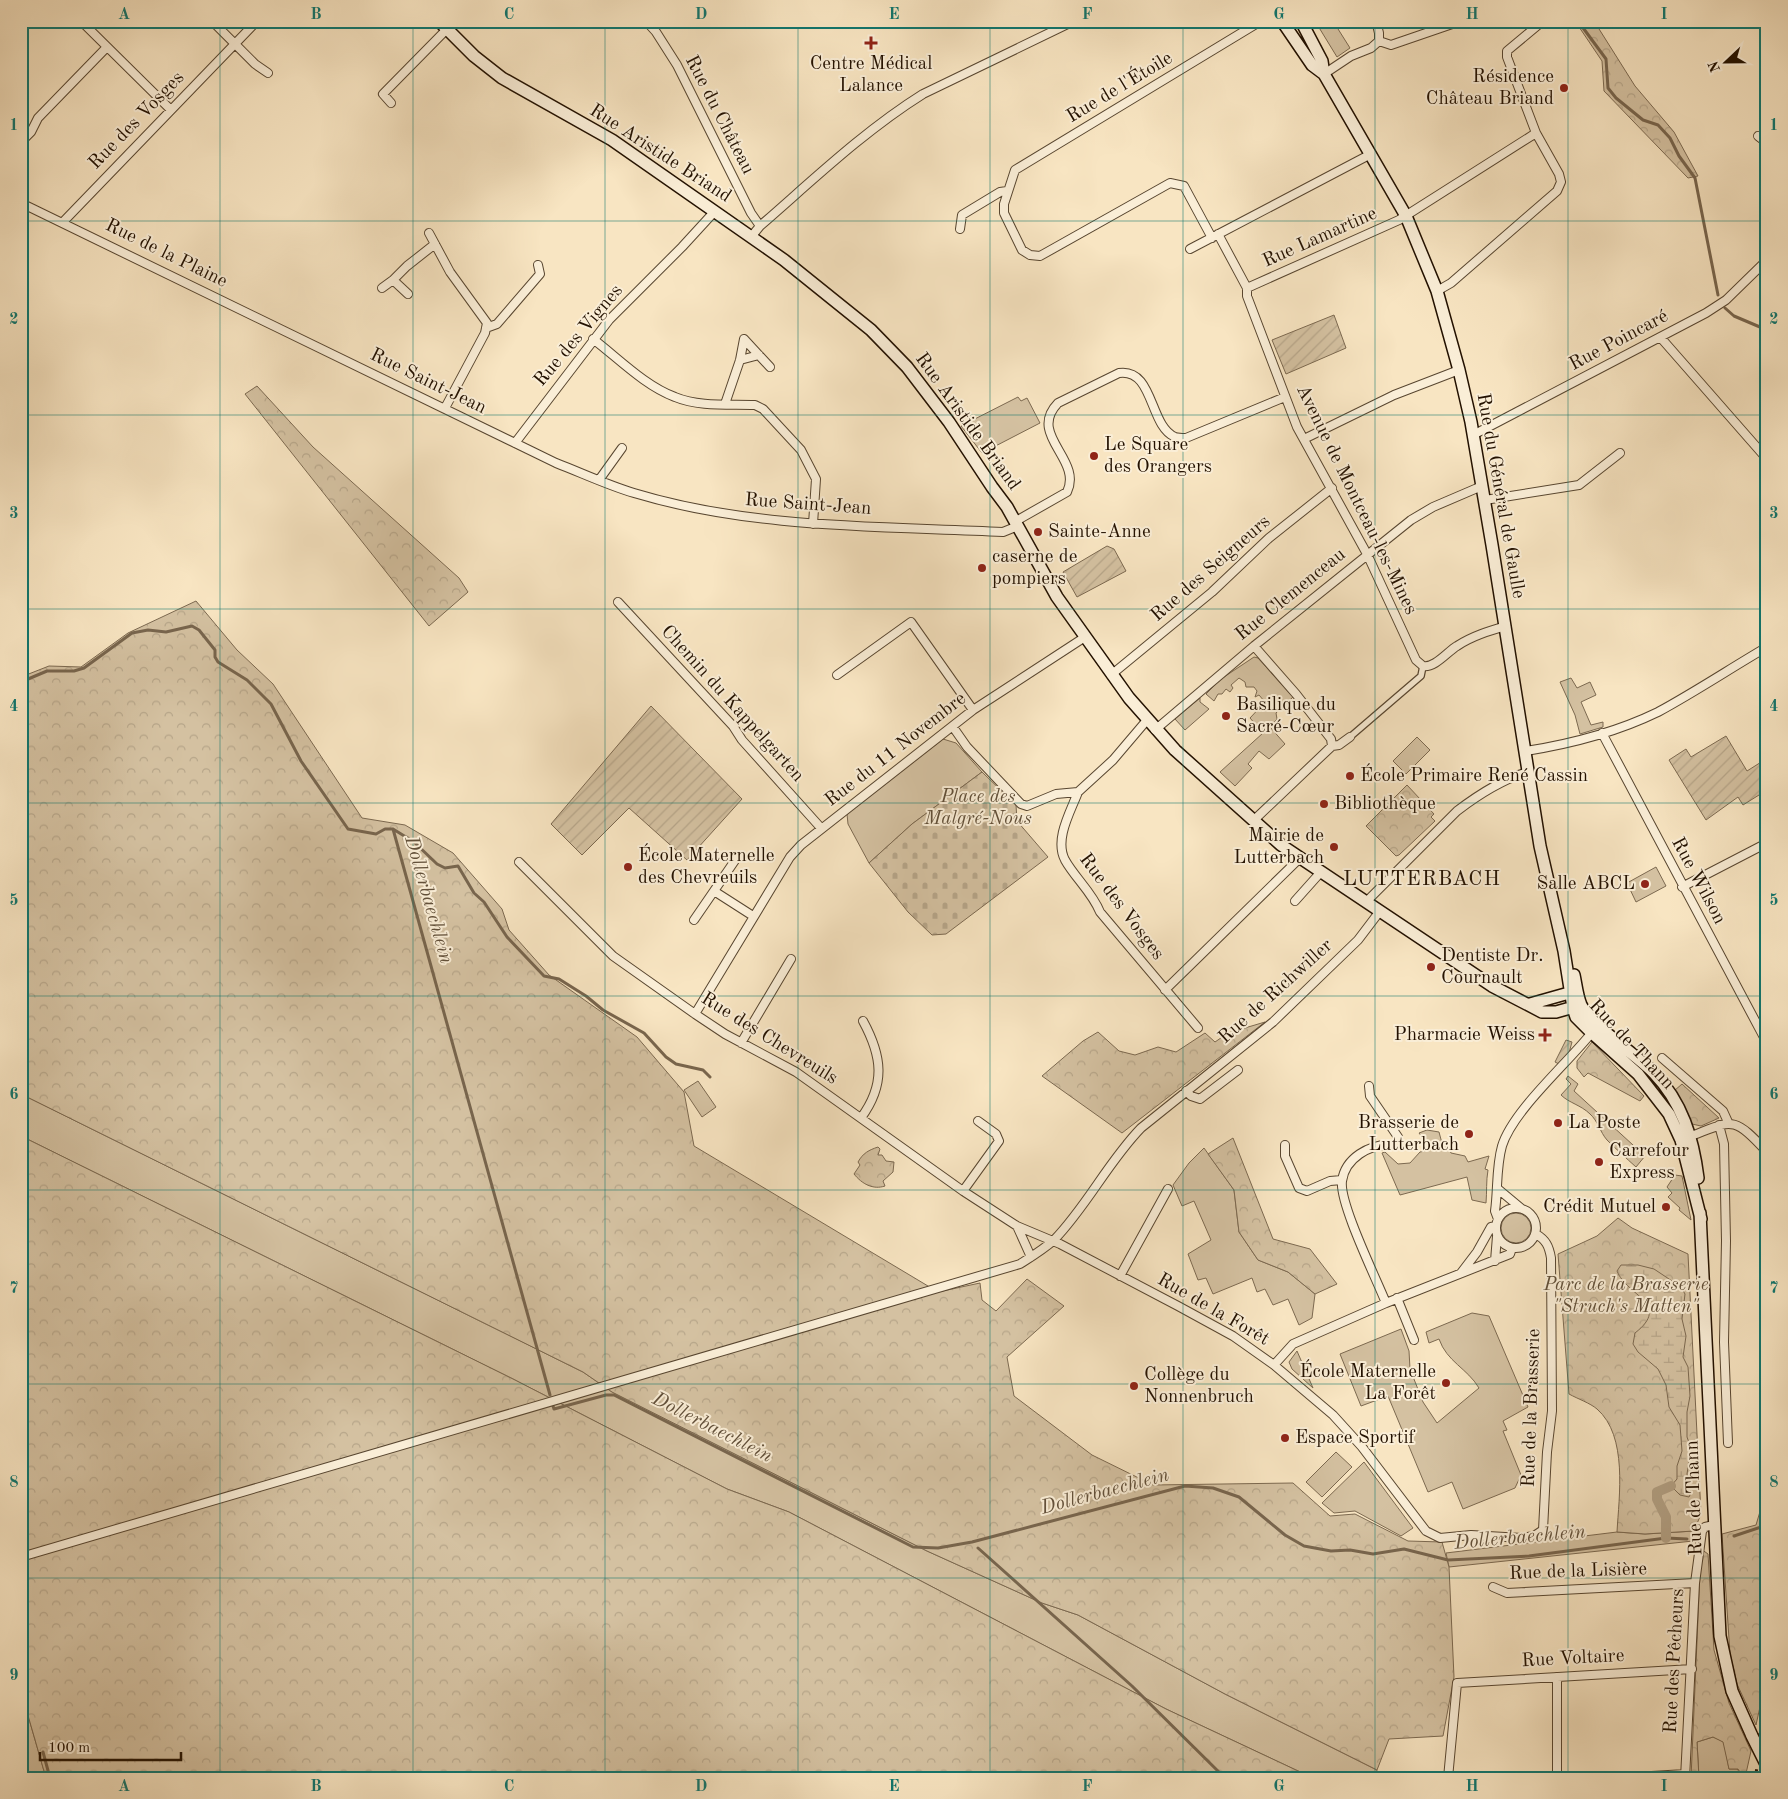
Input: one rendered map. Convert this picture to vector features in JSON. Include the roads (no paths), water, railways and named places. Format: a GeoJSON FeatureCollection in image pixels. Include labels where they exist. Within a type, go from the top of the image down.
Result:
{"type":"FeatureCollection","features":[{"type":"Feature","properties":{"kind":"main road","name":"Rue du Général de Gaulle"},"geometry":{"type":"LineString","coordinates":[[1282,21],[1312,65],[1324,74]]}},
{"type":"Feature","properties":{"kind":"main road","name":"Rue du Général de Gaulle"},"geometry":{"type":"LineString","coordinates":[[1301,21],[1322,61],[1324,74],[1406,216],[1437,291],[1459,370],[1473,435],[1506,626],[1540,846],[1577,1006]]}},
{"type":"Feature","properties":{"kind":"main road","name":"Rue Aristide Briand"},"geometry":{"type":"LineString","coordinates":[[443,25],[474,56],[502,78],[612,140],[752,237],[825,291],[863,323],[907,367],[949,422],[1017,523],[1040,570],[1112,675],[1147,720],[1155,730],[1253,821],[1300,859],[1492,986],[1530,1004],[1542,1012],[1550,1013],[1577,1006]]}},
{"type":"Feature","properties":{"kind":"main road"},"geometry":{"type":"LineString","coordinates":[[1530,1004],[1573,991]]}},
{"type":"Feature","properties":{"kind":"main road","name":"Rue de Thann"},"geometry":{"type":"LineString","coordinates":[[1577,1006],[1576,1017],[1595,1029],[1648,1085],[1686,1138],[1699,1192],[1701,1219],[1714,1525],[1722,1650],[1732,1691],[1767,1766]]}},
{"type":"Feature","properties":{"kind":"main road","name":"Rue de Thann"},"geometry":{"type":"LineString","coordinates":[[1686,1138],[1691,1176],[1701,1219]]}},
{"type":"Feature","properties":{"kind":"street"},"geometry":{"type":"LineString","coordinates":[[81,21],[171,110]]}},
{"type":"Feature","properties":{"kind":"street"},"geometry":{"type":"LineString","coordinates":[[212,21],[255,64],[268,74]]}},
{"type":"Feature","properties":{"kind":"street","name":"Rue des Vosges"},"geometry":{"type":"LineString","coordinates":[[62,222],[257,21]]}},
{"type":"Feature","properties":{"kind":"street","name":"Rue du Château"},"geometry":{"type":"LineString","coordinates":[[646,21],[656,32],[677,64],[751,213],[760,226]]}},
{"type":"Feature","properties":{"kind":"street"},"geometry":{"type":"LineString","coordinates":[[752,237],[760,226],[869,131],[903,106],[923,94],[1074,21]]}},
{"type":"Feature","properties":{"kind":"street","name":"Rue de l'Étoile"},"geometry":{"type":"LineString","coordinates":[[1215,236],[1184,186],[1170,183],[1040,256],[1030,256],[1022,250],[1004,213],[1004,204],[1015,170],[1261,21]]}},
{"type":"Feature","properties":{"kind":"street"},"geometry":{"type":"LineString","coordinates":[[1324,74],[1351,56],[1371,48],[1379,41],[1376,21]]}},
{"type":"Feature","properties":{"kind":"street"},"geometry":{"type":"LineString","coordinates":[[1379,41],[1391,46],[1461,21]]}},
{"type":"Feature","properties":{"kind":"street"},"geometry":{"type":"LineString","coordinates":[[1437,291],[1451,283],[1556,191],[1560,182],[1559,174],[1536,133],[1507,57],[1507,51],[1543,21]]}},
{"type":"Feature","properties":{"kind":"street"},"geometry":{"type":"LineString","coordinates":[[391,103],[383,94],[443,25]]}},
{"type":"Feature","properties":{"kind":"street"},"geometry":{"type":"LineString","coordinates":[[21,142],[31,132],[38,118],[107,47]]}},
{"type":"Feature","properties":{"kind":"street","name":"Rue Lamartine"},"geometry":{"type":"LineString","coordinates":[[1247,288],[1406,216],[1536,133]]}},
{"type":"Feature","properties":{"kind":"street"},"geometry":{"type":"LineString","coordinates":[[1758,136],[1767,143]]}},
{"type":"Feature","properties":{"kind":"street"},"geometry":{"type":"LineString","coordinates":[[1190,249],[1371,154]]}},
{"type":"Feature","properties":{"kind":"street"},"geometry":{"type":"LineString","coordinates":[[960,229],[962,215],[1000,192],[1008,191]]}},
{"type":"Feature","properties":{"kind":"street","name":"Rue de la Plaine"},"geometry":{"type":"LineString","coordinates":[[21,203],[297,336]]}},
{"type":"Feature","properties":{"kind":"street","name":"Rue des Vignes"},"geometry":{"type":"LineString","coordinates":[[515,443],[609,320],[715,211]]}},
{"type":"Feature","properties":{"kind":"street"},"geometry":{"type":"LineString","coordinates":[[429,233],[450,272],[485,319],[486,328],[445,408]]}},
{"type":"Feature","properties":{"kind":"street","name":"Avenue de Montceau-les-Mines"},"geometry":{"type":"LineString","coordinates":[[1215,236],[1247,288],[1247,296],[1297,427],[1367,554],[1416,660],[1423,666]]}},
{"type":"Feature","properties":{"kind":"street"},"geometry":{"type":"LineString","coordinates":[[382,288],[394,280],[407,266],[435,244]]}},
{"type":"Feature","properties":{"kind":"street","name":"Rue Poincaré"},"geometry":{"type":"LineString","coordinates":[[1473,435],[1661,338],[1726,300],[1767,260]]}},
{"type":"Feature","properties":{"kind":"street"},"geometry":{"type":"LineString","coordinates":[[486,328],[496,324],[540,274],[538,265]]}},
{"type":"Feature","properties":{"kind":"street"},"geometry":{"type":"LineString","coordinates":[[394,280],[408,294]]}},
{"type":"Feature","properties":{"kind":"street","name":"Rue Saint-Jean"},"geometry":{"type":"LineString","coordinates":[[297,336],[556,463],[633,493],[689,507],[741,516],[813,524],[1003,532],[1067,492],[1072,483],[1070,473],[1049,429],[1048,416],[1051,410],[1058,402],[1119,373],[1126,372],[1141,380],[1165,428],[1174,437],[1186,438],[1285,397]]}},
{"type":"Feature","properties":{"kind":"street"},"geometry":{"type":"LineString","coordinates":[[1661,338],[1767,459]]}},
{"type":"Feature","properties":{"kind":"street"},"geometry":{"type":"LineString","coordinates":[[593,339],[658,389],[675,398],[693,402],[755,405],[763,409],[801,450],[816,479],[813,524]]}},
{"type":"Feature","properties":{"kind":"street"},"geometry":{"type":"LineString","coordinates":[[725,404],[740,360],[744,339],[770,367]]}},
{"type":"Feature","properties":{"kind":"street"},"geometry":{"type":"LineString","coordinates":[[740,360],[759,355]]}},
{"type":"Feature","properties":{"kind":"street"},"geometry":{"type":"LineString","coordinates":[[1304,439],[1394,395],[1459,370]]}},
{"type":"Feature","properties":{"kind":"street"},"geometry":{"type":"LineString","coordinates":[[599,480],[622,448]]}},
{"type":"Feature","properties":{"kind":"street"},"geometry":{"type":"LineString","coordinates":[[1485,500],[1579,485],[1620,453]]}},
{"type":"Feature","properties":{"kind":"street","name":"Rue Clemenceau"},"geometry":{"type":"LineString","coordinates":[[1155,730],[1254,646],[1411,520],[1447,500],[1482,486]]}},
{"type":"Feature","properties":{"kind":"street","name":"Rue des Seigneurs"},"geometry":{"type":"LineString","coordinates":[[1112,675],[1212,592],[1268,538],[1332,488]]}},
{"type":"Feature","properties":{"kind":"street","name":"Chemin du Kappelgarten"},"geometry":{"type":"LineString","coordinates":[[618,602],[733,726],[742,740],[821,828]]}},
{"type":"Feature","properties":{"kind":"street"},"geometry":{"type":"LineString","coordinates":[[837,675],[911,622],[973,710]]}},
{"type":"Feature","properties":{"kind":"street"},"geometry":{"type":"LineString","coordinates":[[1253,821],[1332,746],[1340,745],[1421,676],[1423,666],[1431,665],[1458,645],[1486,632],[1506,626]]}},
{"type":"Feature","properties":{"kind":"street","name":"Rue du 11 Novembre"},"geometry":{"type":"LineString","coordinates":[[695,1014],[790,857],[821,828],[973,710],[1085,637]]}},
{"type":"Feature","properties":{"kind":"street"},"geometry":{"type":"LineString","coordinates":[[1254,646],[1296,694],[1330,739],[1332,746]]}},
{"type":"Feature","properties":{"kind":"street"},"geometry":{"type":"LineString","coordinates":[[1526,751],[1558,746],[1602,733],[1657,712],[1767,647]]}},
{"type":"Feature","properties":{"kind":"street"},"geometry":{"type":"LineString","coordinates":[[953,727],[974,754],[1021,804],[1027,806],[1056,794],[1078,792],[1113,760],[1147,720]]}},
{"type":"Feature","properties":{"kind":"street","name":"Rue Wilson"},"geometry":{"type":"LineString","coordinates":[[1602,733],[1682,887],[1767,1043]]}},
{"type":"Feature","properties":{"kind":"street"},"geometry":{"type":"LineString","coordinates":[[1366,902],[1457,811],[1476,797],[1513,776],[1528,772]]}},
{"type":"Feature","properties":{"kind":"street","name":"Rue des Vosges"},"geometry":{"type":"LineString","coordinates":[[1078,792],[1063,829],[1062,850],[1064,859],[1096,900],[1100,912],[1198,1028]]}},
{"type":"Feature","properties":{"kind":"street"},"geometry":{"type":"LineString","coordinates":[[1682,887],[1767,843]]}},
{"type":"Feature","properties":{"kind":"street"},"geometry":{"type":"LineString","coordinates":[[694,920],[738,856]]}},
{"type":"Feature","properties":{"kind":"street"},"geometry":{"type":"LineString","coordinates":[[1166,990],[1300,859]]}},
{"type":"Feature","properties":{"kind":"street","name":"Rue des Chevreuils"},"geometry":{"type":"LineString","coordinates":[[518,862],[613,956],[695,1014],[741,1043],[796,1072],[1017,1226],[1053,1240]]}},
{"type":"Feature","properties":{"kind":"street"},"geometry":{"type":"LineString","coordinates":[[1295,901],[1320,872]]}},
{"type":"Feature","properties":{"kind":"street"},"geometry":{"type":"LineString","coordinates":[[714,891],[753,916]]}},
{"type":"Feature","properties":{"kind":"street","name":"Rue de Richwiller"},"geometry":{"type":"LineString","coordinates":[[21,1557],[1002,1271],[1031,1257],[1053,1240],[1128,1141],[1186,1090],[1272,1022],[1358,940],[1380,911]]}},
{"type":"Feature","properties":{"kind":"street"},"geometry":{"type":"LineString","coordinates":[[741,1043],[792,959]]}},
{"type":"Feature","properties":{"kind":"street"},"geometry":{"type":"LineString","coordinates":[[861,1118],[876,1092],[879,1061],[874,1042],[863,1020]]}},
{"type":"Feature","properties":{"kind":"street"},"geometry":{"type":"LineString","coordinates":[[1495,1261],[1498,1236],[1495,1211],[1500,1153],[1506,1135],[1517,1118],[1595,1029]]}},
{"type":"Feature","properties":{"kind":"street"},"geometry":{"type":"LineString","coordinates":[[1662,1058],[1723,1111],[1728,1122]]}},
{"type":"Feature","properties":{"kind":"street","name":"Rue de Richwiller"},"geometry":{"type":"LineString","coordinates":[[1186,1090],[1191,1096],[1200,1098],[1238,1070]]}},
{"type":"Feature","properties":{"kind":"street"},"geometry":{"type":"LineString","coordinates":[[1369,1086],[1370,1096],[1398,1137]]}},
{"type":"Feature","properties":{"kind":"street"},"geometry":{"type":"LineString","coordinates":[[963,1190],[999,1141],[996,1134],[978,1121]]}},
{"type":"Feature","properties":{"kind":"street"},"geometry":{"type":"LineString","coordinates":[[1686,1138],[1728,1122],[1744,1128],[1767,1152]]}},
{"type":"Feature","properties":{"kind":"street","name":"Rue de Thann"},"geometry":{"type":"LineString","coordinates":[[1719,1125],[1724,1144],[1726,1241],[1724,1342],[1728,1442]]}},
{"type":"Feature","properties":{"kind":"street"},"geometry":{"type":"LineString","coordinates":[[1285,1145],[1285,1156],[1299,1188],[1307,1191],[1330,1181],[1342,1180]]}},
{"type":"Feature","properties":{"kind":"street"},"geometry":{"type":"LineString","coordinates":[[1386,1303],[1345,1202],[1342,1180],[1348,1166],[1361,1152],[1378,1146],[1390,1145]]}},
{"type":"Feature","properties":{"kind":"street"},"geometry":{"type":"LineString","coordinates":[[1120,1276],[1168,1189]]}},
{"type":"Feature","properties":{"kind":"street"},"geometry":{"type":"LineString","coordinates":[[1498,1190],[1532,1216],[1536,1234],[1529,1244],[1524,1247],[1512,1248],[1506,1246],[1498,1236]]}},
{"type":"Feature","properties":{"kind":"street"},"geometry":{"type":"LineString","coordinates":[[1461,1273],[1477,1252],[1491,1227],[1511,1209],[1522,1209]]}},
{"type":"Feature","properties":{"kind":"street"},"geometry":{"type":"LineString","coordinates":[[1017,1226],[1031,1257]]}},
{"type":"Feature","properties":{"kind":"street","name":"Rue de la Brasserie"},"geometry":{"type":"LineString","coordinates":[[1536,1234],[1544,1238],[1550,1248],[1551,1258],[1552,1411],[1547,1452],[1543,1530]]}},
{"type":"Feature","properties":{"kind":"street","name":"Rue de la Forêt"},"geometry":{"type":"LineString","coordinates":[[1053,1240],[1233,1336],[1274,1365],[1338,1422],[1362,1447],[1426,1531],[1440,1538],[1470,1535],[1522,1538],[1534,1536],[1543,1530]]}},
{"type":"Feature","properties":{"kind":"street"},"geometry":{"type":"LineString","coordinates":[[1274,1365],[1293,1344],[1397,1298],[1495,1261],[1510,1254],[1512,1248]]}},
{"type":"Feature","properties":{"kind":"street"},"geometry":{"type":"LineString","coordinates":[[1397,1298],[1414,1340]]}},
{"type":"Feature","properties":{"kind":"street","name":"Rue des Pêcheurs"},"geometry":{"type":"LineString","coordinates":[[1685,1776],[1695,1583],[1702,1530],[1705,1527],[1714,1525]]}},
{"type":"Feature","properties":{"kind":"street","name":"Rue de la Lisière"},"geometry":{"type":"LineString","coordinates":[[1493,1587],[1508,1593],[1695,1583]]}},
{"type":"Feature","properties":{"kind":"street","name":"Rue Voltaire"},"geometry":{"type":"LineString","coordinates":[[1448,1778],[1457,1683],[1692,1669]]}},
{"type":"Feature","properties":{"kind":"street"},"geometry":{"type":"LineString","coordinates":[[1557,1677],[1557,1778]]}},
{"type":"Feature","properties":{"kind":"street"},"geometry":{"type":"LineString","coordinates":[[1618,1778],[1685,1776]]}},
{"type":"Feature","properties":{"kind":"waterway"},"geometry":{"type":"LineString","coordinates":[[1578,21],[1606,59],[1608,88],[1616,98],[1643,120],[1658,125],[1670,138],[1679,156],[1695,178],[1718,295]]}},
{"type":"Feature","properties":{"kind":"waterway"},"geometry":{"type":"LineString","coordinates":[[1725,308],[1734,316],[1767,330]]}},
{"type":"Feature","properties":{"kind":"waterway","name":"Dollerbaechlein"},"geometry":{"type":"LineString","coordinates":[[21,682],[47,671],[74,671],[84,668],[132,633],[148,630],[166,632],[192,626],[199,630],[215,650],[215,657],[218,662],[247,680],[271,704],[301,761],[348,829],[376,834],[385,829],[393,829]]}},
{"type":"Feature","properties":{"kind":"waterway","name":"Dollerbaechlein"},"geometry":{"type":"LineString","coordinates":[[393,829],[550,1395]]}},
{"type":"Feature","properties":{"kind":"waterway"},"geometry":{"type":"LineString","coordinates":[[393,829],[414,842],[437,864],[445,868],[458,866],[474,893],[484,902],[507,937],[544,976],[559,979],[586,996],[603,1010],[644,1033],[666,1057],[676,1064],[703,1070],[710,1077]]}},
{"type":"Feature","properties":{"kind":"waterway","name":"Dollerbaechlein"},"geometry":{"type":"LineString","coordinates":[[553,1406],[554,1409],[606,1395],[614,1395],[913,1547],[938,1548],[972,1542],[1185,1486],[1213,1488],[1239,1497],[1285,1535],[1304,1546],[1331,1551],[1350,1550],[1373,1554],[1404,1549],[1448,1560],[1529,1556],[1666,1538],[1687,1539]]}},
{"type":"Feature","properties":{"kind":"waterway"},"geometry":{"type":"LineString","coordinates":[[1666,1538],[1666,1517],[1657,1499],[1657,1492],[1671,1486]]}},
{"type":"Feature","properties":{"kind":"waterway","name":"Dollerbaechlein"},"geometry":{"type":"LineString","coordinates":[[1734,1536],[1767,1525]]}},
{"type":"Feature","properties":{"kind":"waterway"},"geometry":{"type":"LineString","coordinates":[[978,1548],[1132,1686],[1225,1778]]}},
{"type":"Feature","properties":{"kind":"waterway"},"geometry":{"type":"LineString","coordinates":[[43,1752],[50,1778]]}},
{"type":"Feature","properties":{"kind":"railway"},"geometry":{"type":"LineString","coordinates":[[1755,1778],[1767,1715]]}},
{"type":"Feature","properties":{"kind":"place","name":"Centre Médical Lalance"},"geometry":{"type":"Point","coordinates":[871,43]}},
{"type":"Feature","properties":{"kind":"place","name":"Résidence Château Briand"},"geometry":{"type":"Point","coordinates":[1564,88]}},
{"type":"Feature","properties":{"kind":"place","name":"Le Square des Orangers"},"geometry":{"type":"Point","coordinates":[1094,456]}},
{"type":"Feature","properties":{"kind":"place","name":"Sainte-Anne"},"geometry":{"type":"Point","coordinates":[1038,532]}},
{"type":"Feature","properties":{"kind":"place","name":"caserne de pompiers"},"geometry":{"type":"Point","coordinates":[982,568]}},
{"type":"Feature","properties":{"kind":"place","name":"Basilique du Sacré-Cœur"},"geometry":{"type":"Point","coordinates":[1226,716]}},
{"type":"Feature","properties":{"kind":"place","name":"École Primaire René Cassin"},"geometry":{"type":"Point","coordinates":[1350,776]}},
{"type":"Feature","properties":{"kind":"place","name":"Bibliothèque"},"geometry":{"type":"Point","coordinates":[1324,804]}},
{"type":"Feature","properties":{"kind":"place","name":"Mairie de Lutterbach"},"geometry":{"type":"Point","coordinates":[1334,847]}},
{"type":"Feature","properties":{"kind":"place","name":"École Maternelle des Chevreuils"},"geometry":{"type":"Point","coordinates":[628,867]}},
{"type":"Feature","properties":{"kind":"place","name":"Salle ABCL"},"geometry":{"type":"Point","coordinates":[1645,884]}},
{"type":"Feature","properties":{"kind":"place","name":"Dentiste Dr. Cournault"},"geometry":{"type":"Point","coordinates":[1431,967]}},
{"type":"Feature","properties":{"kind":"place","name":"Pharmacie Weiss"},"geometry":{"type":"Point","coordinates":[1545,1035]}},
{"type":"Feature","properties":{"kind":"place","name":"La Poste"},"geometry":{"type":"Point","coordinates":[1558,1123]}},
{"type":"Feature","properties":{"kind":"place","name":"Brasserie de Lutterbach"},"geometry":{"type":"Point","coordinates":[1469,1134]}},
{"type":"Feature","properties":{"kind":"place","name":"Carrefour Express"},"geometry":{"type":"Point","coordinates":[1599,1162]}},
{"type":"Feature","properties":{"kind":"place","name":"Crédit Mutuel"},"geometry":{"type":"Point","coordinates":[1666,1207]}},
{"type":"Feature","properties":{"kind":"place","name":"École Maternelle La Forêt"},"geometry":{"type":"Point","coordinates":[1446,1383]}},
{"type":"Feature","properties":{"kind":"place","name":"Collège du Nonnenbruch"},"geometry":{"type":"Point","coordinates":[1134,1386]}},
{"type":"Feature","properties":{"kind":"place","name":"Espace Sportif"},"geometry":{"type":"Point","coordinates":[1285,1438]}},
{"type":"Feature","properties":{"kind":"district","name":"LUTTERBACH"},"geometry":{"type":"Point","coordinates":[1422,879]}},
{"type":"Feature","properties":{"kind":"park label","name":"Place des Malgré-Nous"},"geometry":{"type":"Point","coordinates":[978,808]}},
{"type":"Feature","properties":{"kind":"park label","name":"Parc de la Brasserie \"Struch's Matten\""},"geometry":{"type":"Point","coordinates":[1626,1296]}}]}
